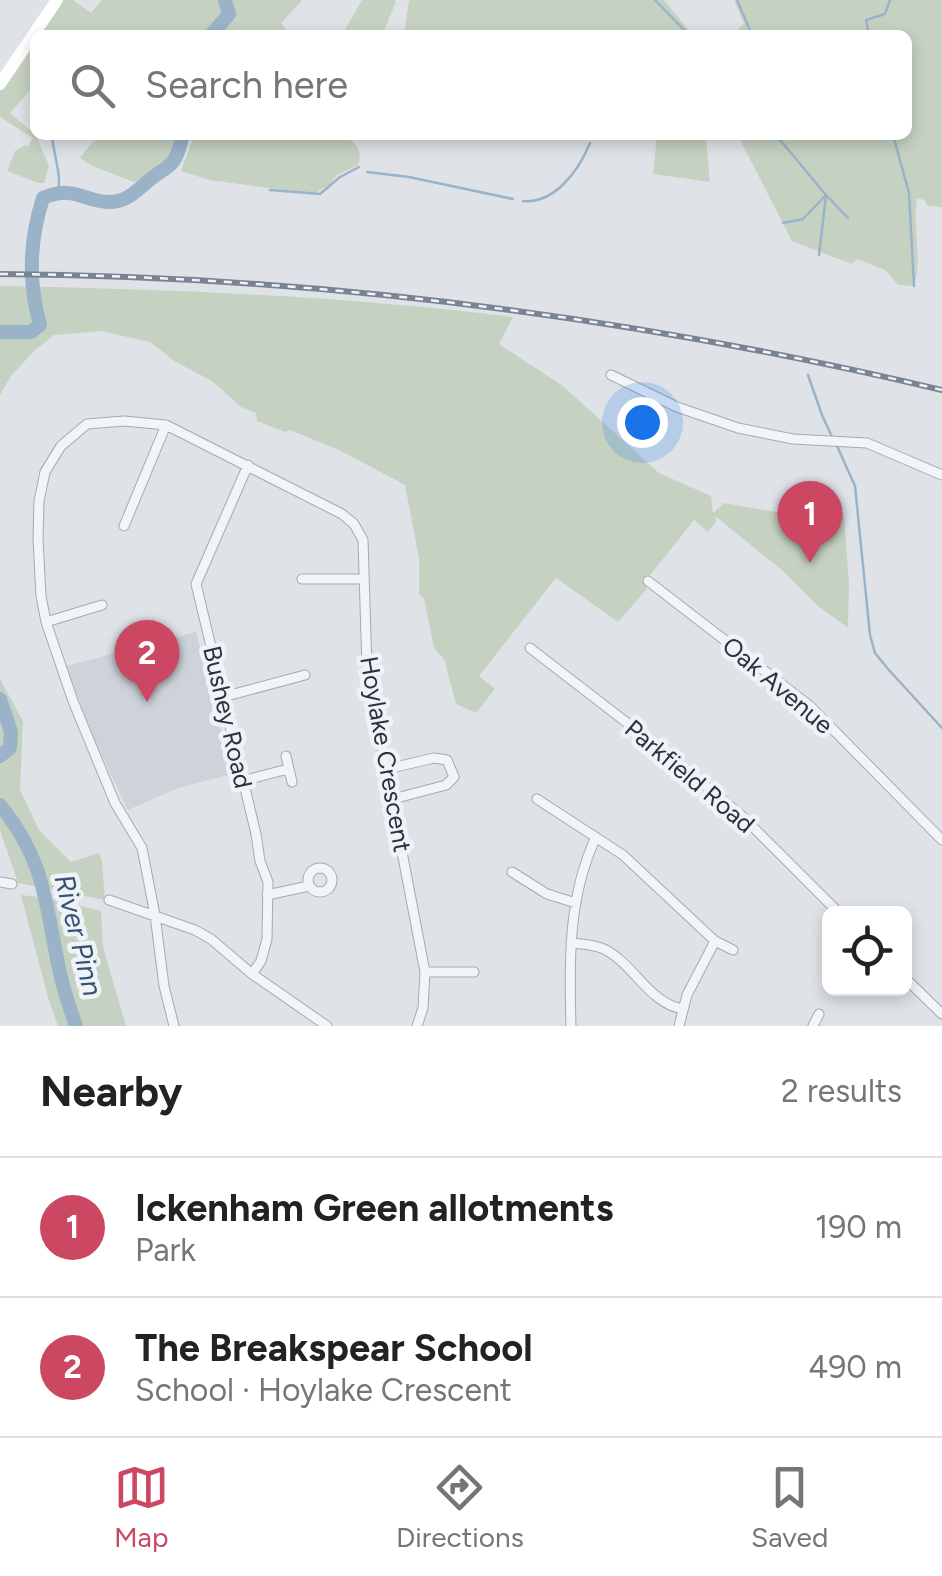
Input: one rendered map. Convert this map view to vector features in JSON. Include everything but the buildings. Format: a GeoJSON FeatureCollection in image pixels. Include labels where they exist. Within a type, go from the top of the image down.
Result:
{"type":"FeatureCollection","features":[{"type":"Feature","properties":{"kind":"street"},"geometry":{"type":"LineString","coordinates":[[37,30],[57,0]]}},
{"type":"Feature","properties":{"kind":"street"},"geometry":{"type":"LineString","coordinates":[[0,84],[30,40]]}},
{"type":"Feature","properties":{"kind":"street"},"geometry":{"type":"LineString","coordinates":[[611,376],[677,407],[738,428],[792,439],[875,446],[942,475]]}},
{"type":"Feature","properties":{"kind":"street","name":"Hoylake Crescent"},"geometry":{"type":"LineString","coordinates":[[174,1026],[142,848],[115,803],[73,701],[41,596],[38,502],[45,472],[61,446],[87,424],[124,420],[166,425],[342,514],[354,524],[362,540],[367,669],[425,972],[417,1026]]}},
{"type":"Feature","properties":{"kind":"street"},"geometry":{"type":"LineString","coordinates":[[124,526],[166,425]]}},
{"type":"Feature","properties":{"kind":"street","name":"Bushey Road"},"geometry":{"type":"LineString","coordinates":[[248,465],[196,584],[268,882],[267,939],[261,961],[252,974]]}},
{"type":"Feature","properties":{"kind":"street"},"geometry":{"type":"LineString","coordinates":[[302,579],[364,579]]}},
{"type":"Feature","properties":{"kind":"street","name":"Oak Avenue"},"geometry":{"type":"LineString","coordinates":[[648,582],[810,706],[942,840]]}},
{"type":"Feature","properties":{"kind":"street"},"geometry":{"type":"LineString","coordinates":[[46,622],[102,605]]}},
{"type":"Feature","properties":{"kind":"street","name":"Parkfield Road"},"geometry":{"type":"LineString","coordinates":[[530,648],[742,816],[832,906]]}},
{"type":"Feature","properties":{"kind":"street"},"geometry":{"type":"LineString","coordinates":[[223,697],[305,675]]}},
{"type":"Feature","properties":{"kind":"street"},"geometry":{"type":"LineString","coordinates":[[286,756],[292,782]]}},
{"type":"Feature","properties":{"kind":"street"},"geometry":{"type":"LineString","coordinates":[[387,768],[434,758],[448,760],[454,777],[446,785],[393,799]]}},
{"type":"Feature","properties":{"kind":"street"},"geometry":{"type":"LineString","coordinates":[[242,781],[288,769]]}},
{"type":"Feature","properties":{"kind":"street"},"geometry":{"type":"LineString","coordinates":[[537,799],[635,865],[715,941],[733,950]]}},
{"type":"Feature","properties":{"kind":"street"},"geometry":{"type":"LineString","coordinates":[[571,1026],[571,943],[576,903],[596,838]]}},
{"type":"Feature","properties":{"kind":"street"},"geometry":{"type":"LineString","coordinates":[[512,872],[546,894],[576,903]]}},
{"type":"Feature","properties":{"kind":"street"},"geometry":{"type":"LineString","coordinates":[[0,882],[12,884]]}},
{"type":"Feature","properties":{"kind":"street"},"geometry":{"type":"LineString","coordinates":[[268,895],[310,886]]}},
{"type":"Feature","properties":{"kind":"street"},"geometry":{"type":"LineString","coordinates":[[110,900],[196,930],[327,1026]]}},
{"type":"Feature","properties":{"kind":"street"},"geometry":{"type":"LineString","coordinates":[[678,1026],[689,990],[715,941]]}},
{"type":"Feature","properties":{"kind":"street"},"geometry":{"type":"LineString","coordinates":[[571,943],[605,950],[660,1000],[682,1009]]}},
{"type":"Feature","properties":{"kind":"street"},"geometry":{"type":"LineString","coordinates":[[425,972],[474,972]]}},
{"type":"Feature","properties":{"kind":"street"},"geometry":{"type":"LineString","coordinates":[[912,985],[942,1014]]}},
{"type":"Feature","properties":{"kind":"street"},"geometry":{"type":"LineString","coordinates":[[814,1026],[818,1014]]}},
{"type":"Feature","properties":{"kind":"shaded area"},"geometry":{"type":"Polygon","coordinates":[[[196,632],[232,774],[178,788],[128,810],[94,739],[66,666],[196,632]]]}},
{"type":"Feature","properties":{"kind":"green space"},"geometry":{"type":"Polygon","coordinates":[[[63,0],[73,0],[91,13],[102,0],[301,0],[281,23],[287,30],[43,30],[63,0]]]}},
{"type":"Feature","properties":{"kind":"green space"},"geometry":{"type":"Polygon","coordinates":[[[362,0],[396,2],[384,30],[345,30],[362,0]]]}},
{"type":"Feature","properties":{"kind":"green space"},"geometry":{"type":"Polygon","coordinates":[[[409,0],[664,0],[689,30],[405,30],[409,0]]]}},
{"type":"Feature","properties":{"kind":"green space"},"geometry":{"type":"Polygon","coordinates":[[[734,0],[942,0],[942,207],[928,206],[917,198],[918,265],[914,286],[898,285],[885,270],[857,259],[852,264],[792,241],[740,140],[912,140],[912,30],[737,30],[744,24],[734,0]]]}},
{"type":"Feature","properties":{"kind":"green space"},"geometry":{"type":"Polygon","coordinates":[[[30,49],[30,91],[10,113],[30,130],[30,136],[0,117],[0,88],[30,49]]]}},
{"type":"Feature","properties":{"kind":"green space"},"geometry":{"type":"Polygon","coordinates":[[[32,140],[38,140],[49,166],[44,183],[7,171],[15,151],[28,147],[32,140]]]}},
{"type":"Feature","properties":{"kind":"green space"},"geometry":{"type":"Polygon","coordinates":[[[94,140],[179,140],[171,161],[134,182],[80,158],[94,140]]]}},
{"type":"Feature","properties":{"kind":"green space"},"geometry":{"type":"Polygon","coordinates":[[[192,140],[351,140],[360,155],[358,165],[337,175],[314,194],[209,180],[181,171],[192,140]]]}},
{"type":"Feature","properties":{"kind":"green space"},"geometry":{"type":"Polygon","coordinates":[[[656,140],[706,140],[710,182],[653,174],[656,140]]]}},
{"type":"Feature","properties":{"kind":"green space"},"geometry":{"type":"Polygon","coordinates":[[[0,286],[257,295],[513,317],[499,344],[563,386],[659,473],[711,496],[713,513],[724,503],[776,512],[836,508],[844,517],[848,628],[715,516],[716,522],[708,532],[694,520],[644,583],[647,589],[618,622],[556,578],[479,676],[495,689],[476,713],[456,704],[444,659],[434,648],[424,598],[419,594],[419,558],[405,485],[339,450],[257,421],[256,413],[241,407],[212,381],[174,361],[150,342],[101,331],[54,335],[11,376],[0,395],[0,286]]]}},
{"type":"Feature","properties":{"kind":"green space"},"geometry":{"type":"Polygon","coordinates":[[[0,679],[23,721],[20,790],[39,830],[71,862],[99,853],[105,900],[18,883],[0,830],[0,679]]]}},
{"type":"Feature","properties":{"kind":"green space"},"geometry":{"type":"Polygon","coordinates":[[[21,895],[101,911],[103,947],[126,1026],[58,1026],[21,895]]]}},
{"type":"Feature","properties":{"kind":"waterway","name":"River Pinn"},"geometry":{"type":"LineString","coordinates":[[215,30],[229,14],[225,0]]}},
{"type":"Feature","properties":{"kind":"waterway"},"geometry":{"type":"LineString","coordinates":[[655,0],[684,30]]}},
{"type":"Feature","properties":{"kind":"waterway"},"geometry":{"type":"LineString","coordinates":[[737,0],[750,30]]}},
{"type":"Feature","properties":{"kind":"waterway"},"geometry":{"type":"LineString","coordinates":[[868,30],[866,20],[885,14],[890,0]]}},
{"type":"Feature","properties":{"kind":"waterway"},"geometry":{"type":"LineString","coordinates":[[53,140],[58,192]]}},
{"type":"Feature","properties":{"kind":"waterway","name":"River Pinn"},"geometry":{"type":"LineString","coordinates":[[0,332],[31,332],[40,325],[32,262],[43,198],[72,193],[102,202],[124,199],[171,164],[181,140]]}},
{"type":"Feature","properties":{"kind":"waterway"},"geometry":{"type":"LineString","coordinates":[[780,140],[826,195],[819,255]]}},
{"type":"Feature","properties":{"kind":"waterway"},"geometry":{"type":"LineString","coordinates":[[894,140],[909,193],[914,286]]}},
{"type":"Feature","properties":{"kind":"waterway"},"geometry":{"type":"LineString","coordinates":[[523,201],[555,191],[572,174],[590,143]]}},
{"type":"Feature","properties":{"kind":"waterway"},"geometry":{"type":"LineString","coordinates":[[270,190],[320,194],[359,167]]}},
{"type":"Feature","properties":{"kind":"waterway"},"geometry":{"type":"LineString","coordinates":[[367,172],[513,199]]}},
{"type":"Feature","properties":{"kind":"waterway"},"geometry":{"type":"LineString","coordinates":[[783,223],[803,219],[826,195],[848,218]]}},
{"type":"Feature","properties":{"kind":"waterway"},"geometry":{"type":"LineString","coordinates":[[808,375],[833,439]]}},
{"type":"Feature","properties":{"kind":"waterway"},"geometry":{"type":"LineString","coordinates":[[837,446],[855,486],[875,653],[942,728]]}},
{"type":"Feature","properties":{"kind":"waterway","name":"River Pinn"},"geometry":{"type":"LineString","coordinates":[[0,699],[11,732],[10,748],[0,756]]}},
{"type":"Feature","properties":{"kind":"waterway","name":"River Pinn"},"geometry":{"type":"LineString","coordinates":[[0,805],[36,866],[76,1026]]}},
{"type":"Feature","properties":{"kind":"railway"},"geometry":{"type":"LineString","coordinates":[[0,274],[237,283],[474,305],[709,341],[942,390]]}},
{"type":"Feature","properties":{"kind":"place","name":"Ickenham Green allotments"},"geometry":{"type":"Point","coordinates":[810,563]}},
{"type":"Feature","properties":{"kind":"place","name":"The Breakspear School"},"geometry":{"type":"Point","coordinates":[147,702]}}]}
